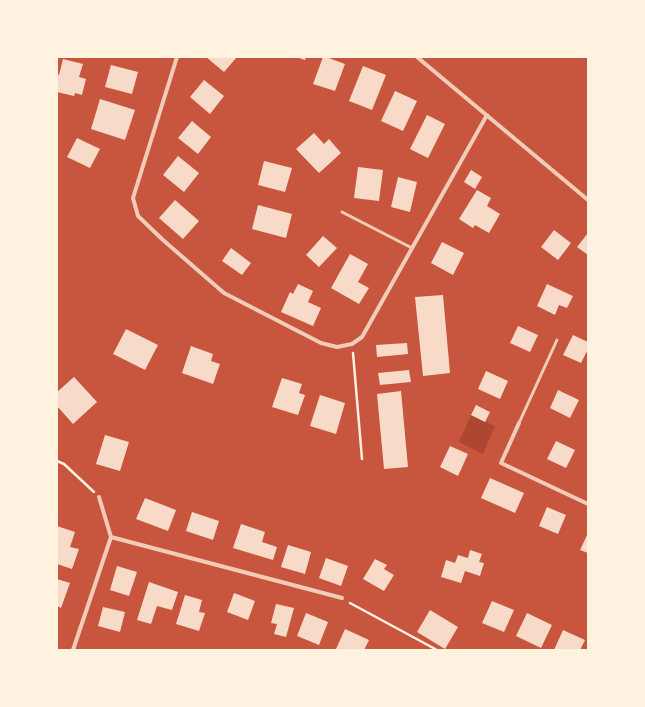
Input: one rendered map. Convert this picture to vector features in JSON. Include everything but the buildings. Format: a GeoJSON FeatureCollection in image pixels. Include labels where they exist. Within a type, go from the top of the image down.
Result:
{"type":"FeatureCollection","features":[{"type":"Feature","properties":{"kind":"street"},"geometry":{"type":"LineString","coordinates":[[177,57],[133,198],[138,216],[163,240],[224,293],[321,343],[337,347],[352,344],[362,337],[487,115]]}},
{"type":"Feature","properties":{"kind":"street"},"geometry":{"type":"LineString","coordinates":[[417,57],[588,200]]}},
{"type":"Feature","properties":{"kind":"street"},"geometry":{"type":"LineString","coordinates":[[519,423],[501,463],[588,504]]}},
{"type":"Feature","properties":{"kind":"street"},"geometry":{"type":"LineString","coordinates":[[73,650],[111,537],[99,497]]}},
{"type":"Feature","properties":{"kind":"street"},"geometry":{"type":"LineString","coordinates":[[111,537],[342,598]]}},
{"type":"Feature","properties":{"kind":"lane"},"geometry":{"type":"LineString","coordinates":[[342,212],[412,248]]}},
{"type":"Feature","properties":{"kind":"lane"},"geometry":{"type":"LineString","coordinates":[[519,423],[557,340]]}},
{"type":"Feature","properties":{"kind":"path"},"geometry":{"type":"LineString","coordinates":[[352,344],[362,459]]}},
{"type":"Feature","properties":{"kind":"path"},"geometry":{"type":"LineString","coordinates":[[57,461],[64,464],[99,497]]}},
{"type":"Feature","properties":{"kind":"path"},"geometry":{"type":"LineString","coordinates":[[342,598],[437,650]]}},
{"type":"Feature","properties":{"kind":"shaded area"},"geometry":{"type":"Polygon","coordinates":[[[471,415],[495,426],[483,454],[459,442],[471,415]]]}}]}
